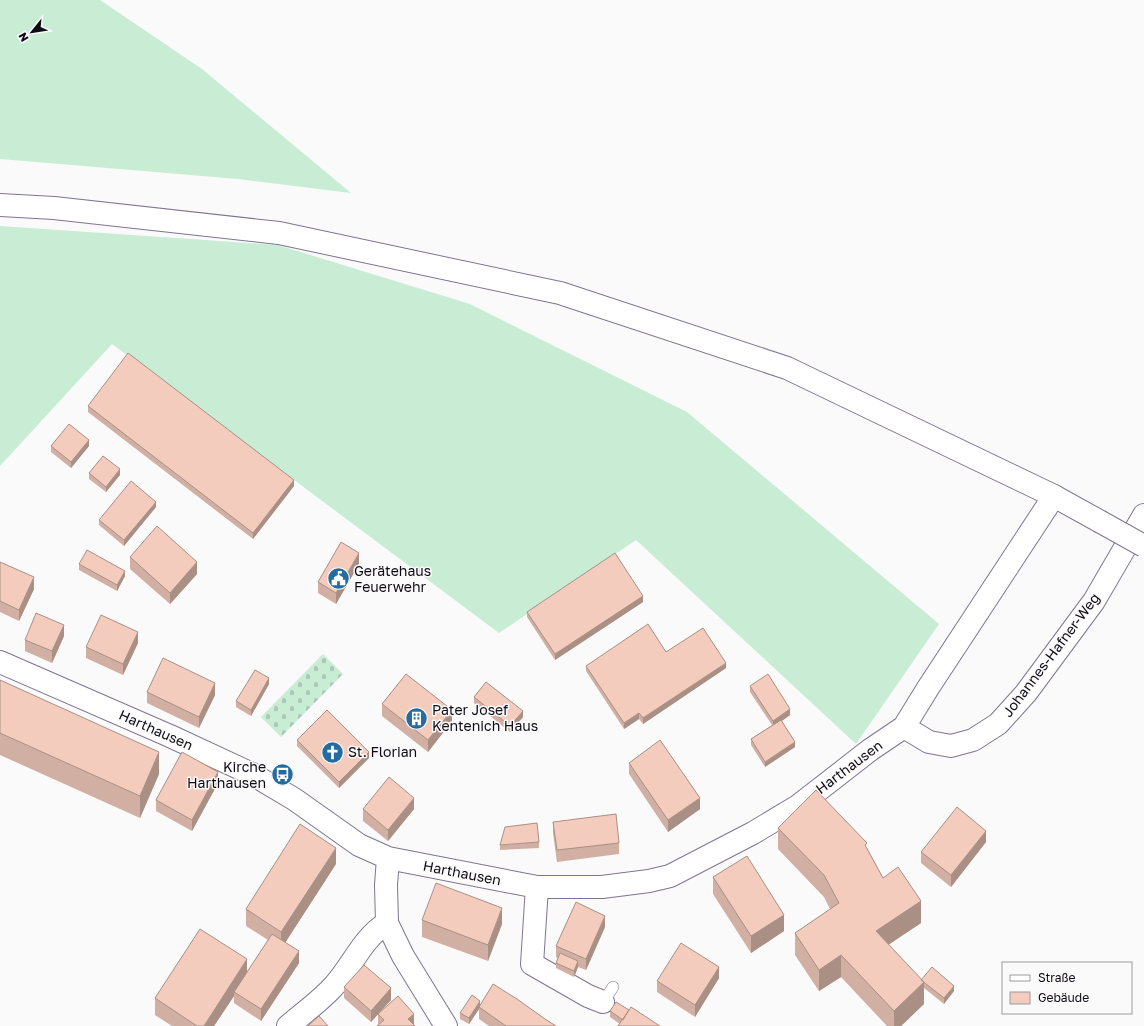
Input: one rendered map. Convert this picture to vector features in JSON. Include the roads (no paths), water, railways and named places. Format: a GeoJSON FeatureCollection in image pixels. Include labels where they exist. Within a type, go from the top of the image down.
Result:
{"type":"FeatureCollection","features":[{"type":"Feature","properties":{"kind":"street"},"geometry":{"type":"LineString","coordinates":[[0,205],[54,208],[280,234],[560,293],[787,368],[1054,496],[1144,546]]}},
{"type":"Feature","properties":{"kind":"street","name":"Harthausen"},"geometry":{"type":"LineString","coordinates":[[0,662],[170,736],[252,774],[294,799],[359,845],[388,858],[537,887],[602,887],[649,882],[670,876],[726,848],[798,806],[870,750],[904,727],[1054,496]]}},
{"type":"Feature","properties":{"kind":"street","name":"Johannes-Hafner-Weg"},"geometry":{"type":"LineString","coordinates":[[904,727],[929,742],[951,746],[973,740],[998,724],[1026,693],[1094,601],[1144,515]]}},
{"type":"Feature","properties":{"kind":"street"},"geometry":{"type":"LineString","coordinates":[[388,858],[386,885],[387,923],[403,956],[446,1026]]}},
{"type":"Feature","properties":{"kind":"street"},"geometry":{"type":"LineString","coordinates":[[537,887],[532,964],[588,996],[605,1000]]}},
{"type":"Feature","properties":{"kind":"street"},"geometry":{"type":"LineString","coordinates":[[288,1026],[332,988],[368,938],[377,929],[387,923]]}},
{"type":"Feature","properties":{"kind":"place","name":"Gerätehaus Feuerwehr"},"geometry":{"type":"Point","coordinates":[338,579]}},
{"type":"Feature","properties":{"kind":"place","name":"Pater Josef Kentenich Haus"},"geometry":{"type":"Point","coordinates":[417,718]}},
{"type":"Feature","properties":{"kind":"place","name":"St. Florian"},"geometry":{"type":"Point","coordinates":[333,752]}},
{"type":"Feature","properties":{"kind":"place","name":"Kirche Harthausen"},"geometry":{"type":"Point","coordinates":[282,775]}}]}
